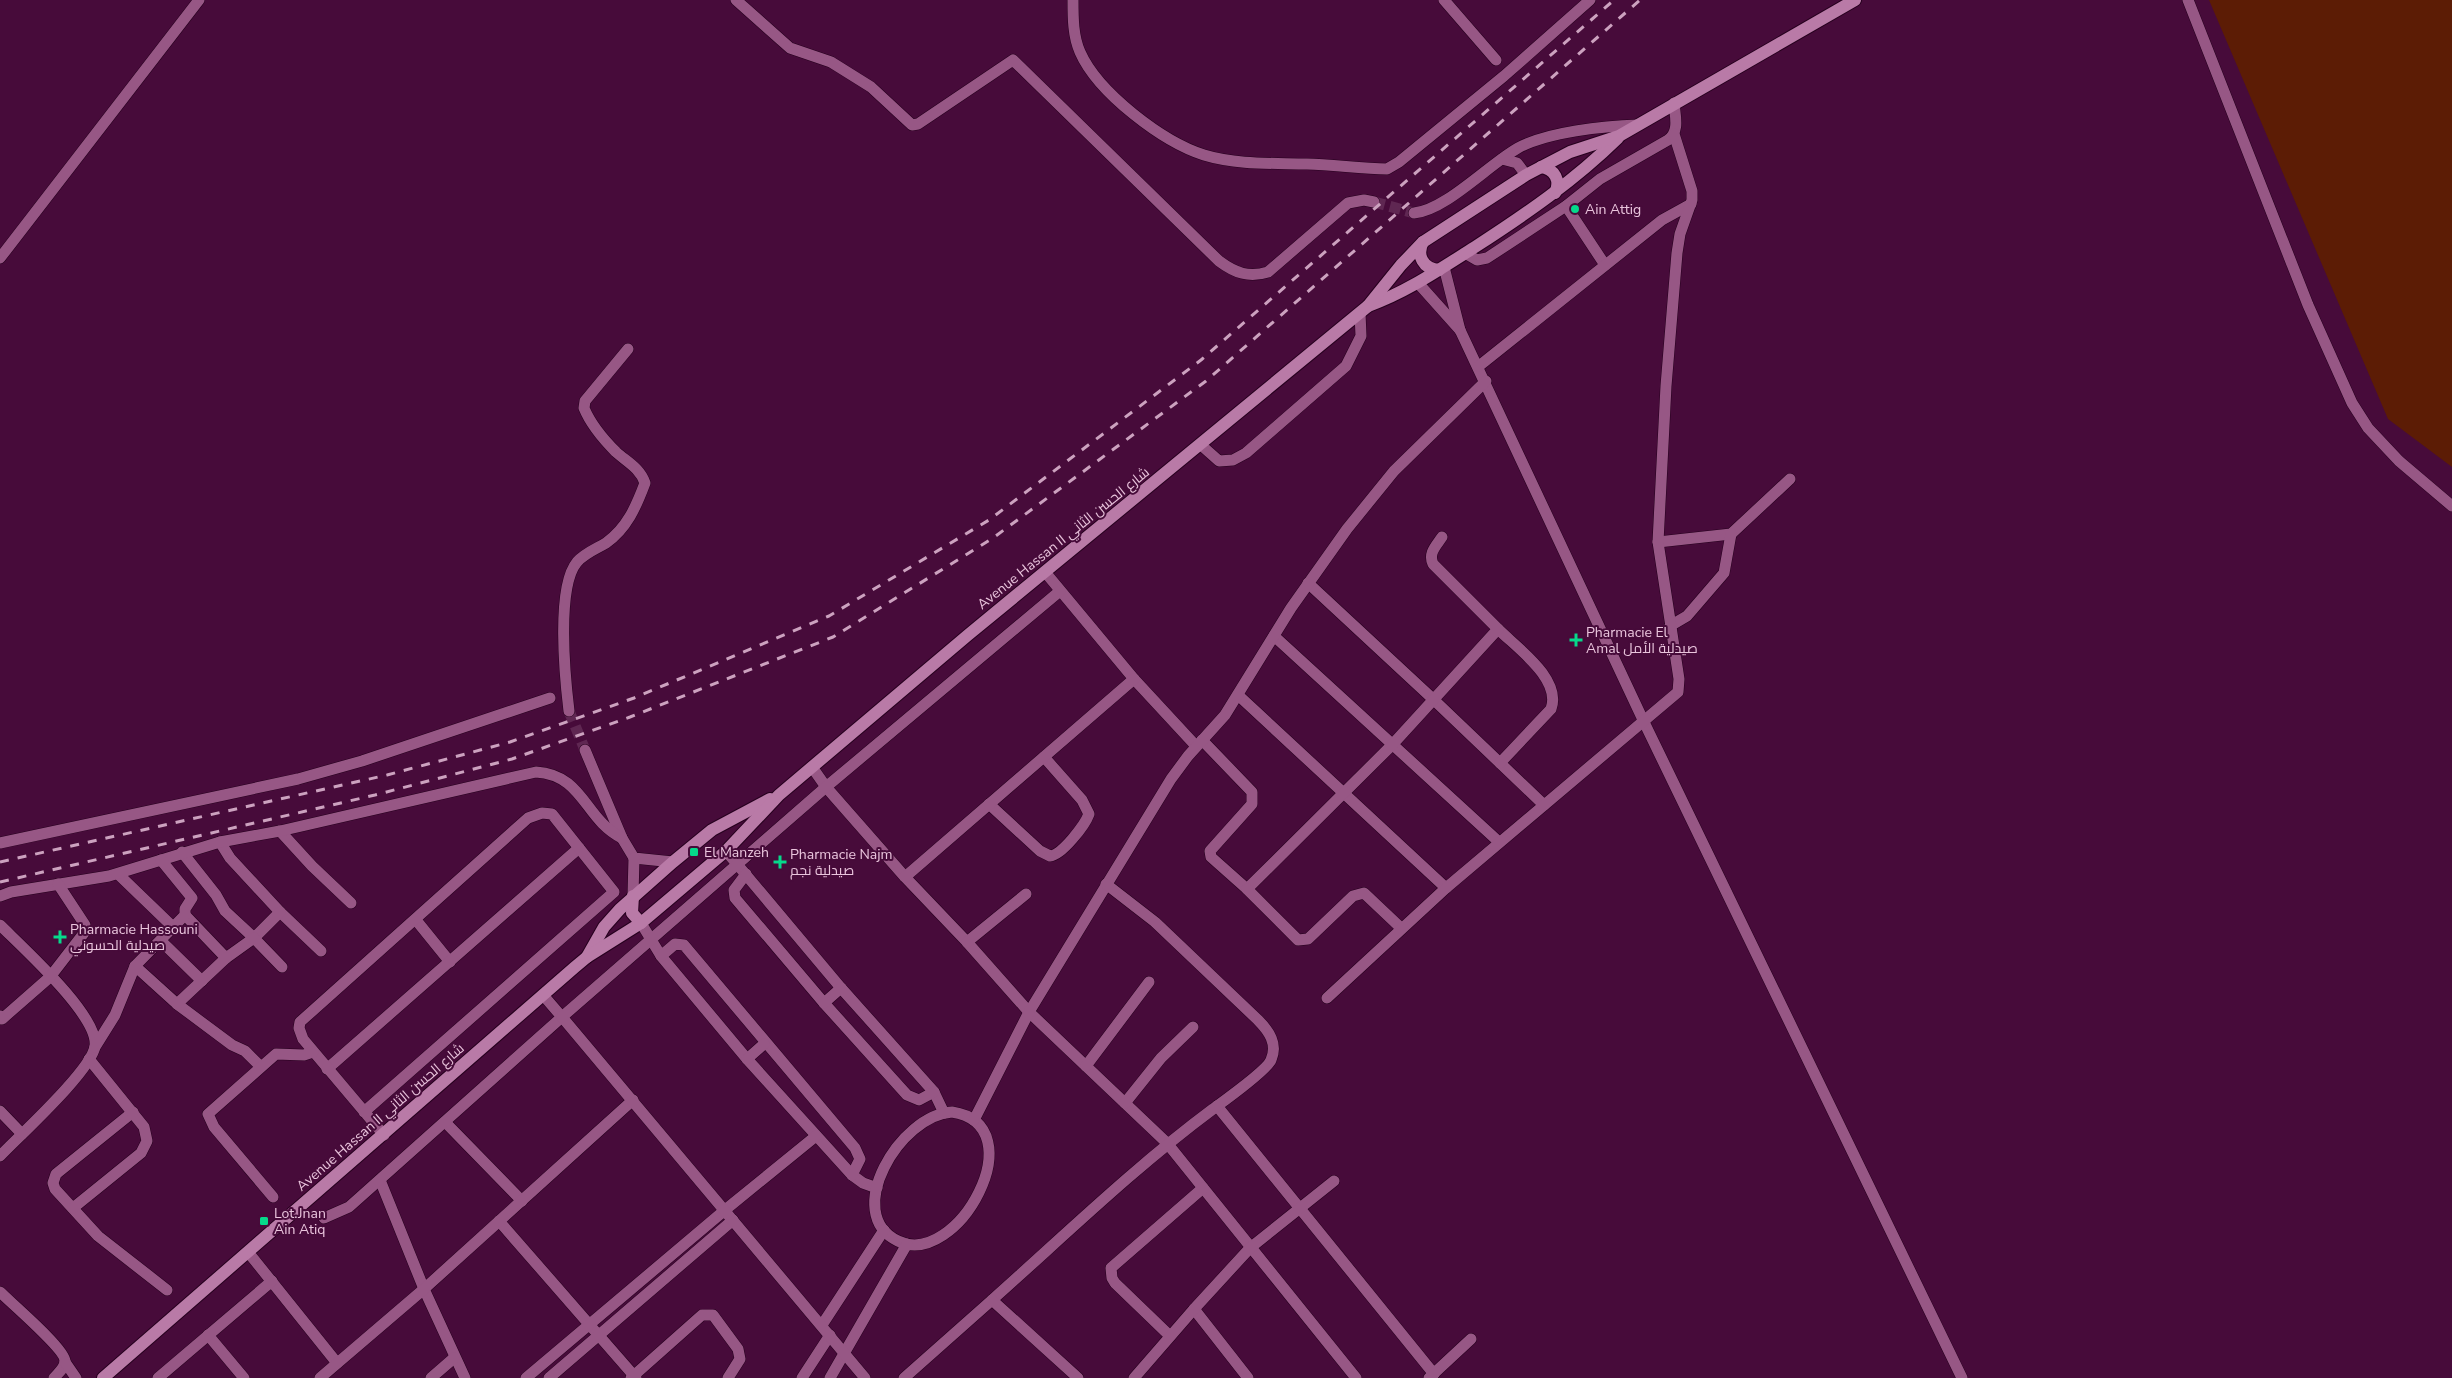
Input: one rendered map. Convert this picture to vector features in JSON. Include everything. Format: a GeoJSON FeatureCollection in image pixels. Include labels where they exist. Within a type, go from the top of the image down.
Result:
{"type":"FeatureCollection","features":[{"type":"Feature","properties":{"kind":"main road","name":"Avenue Hassan II شارع الحسن الثاني"},"geometry":{"type":"LineString","coordinates":[[103,1378],[384,1135],[587,956],[640,923],[726,851],[779,795],[812,767],[1045,572],[1364,310],[1401,265],[1423,242],[1526,175],[1570,152],[1619,136],[1855,0]]}},
{"type":"Feature","properties":{"kind":"main road","name":"Avenue Hassan II شارع الحسن الثاني"},"geometry":{"type":"LineString","coordinates":[[1364,310],[1418,283],[1555,193],[1592,164],[1619,136]]}},
{"type":"Feature","properties":{"kind":"main road"},"geometry":{"type":"LineString","coordinates":[[1541,167],[1550,170],[1556,177],[1558,185],[1555,193]]}},
{"type":"Feature","properties":{"kind":"main road"},"geometry":{"type":"LineString","coordinates":[[1423,242],[1420,250],[1421,258],[1430,268],[1441,268]]}},
{"type":"Feature","properties":{"kind":"main road","name":"Avenue Hassan II شارع الحسن الثاني"},"geometry":{"type":"LineString","coordinates":[[587,956],[604,927],[633,896],[711,830],[779,795]]}},
{"type":"Feature","properties":{"kind":"main road"},"geometry":{"type":"LineString","coordinates":[[711,830],[723,838],[726,851]]}},
{"type":"Feature","properties":{"kind":"main road"},"geometry":{"type":"LineString","coordinates":[[633,896],[632,913],[640,923]]}},
{"type":"Feature","properties":{"kind":"street"},"geometry":{"type":"LineString","coordinates":[[0,258],[199,0]]}},
{"type":"Feature","properties":{"kind":"street"},"geometry":{"type":"LineString","coordinates":[[736,0],[790,48],[831,62],[871,87],[912,125],[918,124],[1013,60],[1219,261],[1241,274],[1256,276],[1268,272],[1348,203],[1364,200],[1374,202]]}},
{"type":"Feature","properties":{"kind":"street"},"geometry":{"type":"LineString","coordinates":[[1073,0],[1077,42],[1095,76],[1143,120],[1180,144],[1204,154],[1235,161],[1386,169],[1399,162],[1504,76],[1590,0]]}},
{"type":"Feature","properties":{"kind":"street"},"geometry":{"type":"LineString","coordinates":[[1444,0],[1496,60]]}},
{"type":"Feature","properties":{"kind":"street"},"geometry":{"type":"LineString","coordinates":[[2188,0],[2308,305],[2352,403],[2368,428],[2399,461],[2452,506]]}},
{"type":"Feature","properties":{"kind":"street"},"geometry":{"type":"LineString","coordinates":[[1465,253],[1477,260],[1487,258],[1566,206],[1600,179],[1668,140],[1674,134],[1676,128],[1674,103]]}},
{"type":"Feature","properties":{"kind":"street"},"geometry":{"type":"LineString","coordinates":[[1414,213],[1432,209],[1518,148],[1537,140],[1600,127],[1638,125]]}},
{"type":"Feature","properties":{"kind":"street"},"geometry":{"type":"LineString","coordinates":[[1327,998],[1446,888],[1678,692],[1679,680],[1658,542],[1666,386],[1677,253],[1682,228],[1691,204],[1691,184],[1674,134]]}},
{"type":"Feature","properties":{"kind":"street"},"geometry":{"type":"LineString","coordinates":[[1502,159],[1517,163],[1526,175]]}},
{"type":"Feature","properties":{"kind":"street"},"geometry":{"type":"LineString","coordinates":[[1478,366],[1662,220],[1691,204]]}},
{"type":"Feature","properties":{"kind":"street"},"geometry":{"type":"LineString","coordinates":[[1566,206],[1605,264]]}},
{"type":"Feature","properties":{"kind":"street"},"geometry":{"type":"LineString","coordinates":[[1441,268],[1460,330],[1486,381],[1644,722],[1962,1378]]}},
{"type":"Feature","properties":{"kind":"street"},"geometry":{"type":"LineString","coordinates":[[1418,283],[1460,330]]}},
{"type":"Feature","properties":{"kind":"street"},"geometry":{"type":"LineString","coordinates":[[1200,445],[1219,461],[1232,460],[1246,453],[1346,366],[1361,336],[1364,310]]}},
{"type":"Feature","properties":{"kind":"street"},"geometry":{"type":"LineString","coordinates":[[569,711],[563,660],[568,580],[574,566],[582,556],[607,542],[623,527],[635,509],[645,483],[640,472],[618,454],[600,434],[584,408],[585,400],[628,349]]}},
{"type":"Feature","properties":{"kind":"street"},"geometry":{"type":"LineString","coordinates":[[974,1120],[1029,1012],[1171,779],[1199,743],[1220,723],[1308,583],[1347,529],[1394,471],[1486,381]]}},
{"type":"Feature","properties":{"kind":"street"},"geometry":{"type":"LineString","coordinates":[[1658,542],[1731,534],[1790,479]]}},
{"type":"Feature","properties":{"kind":"street"},"geometry":{"type":"LineString","coordinates":[[1670,626],[1687,616],[1724,573],[1731,534]]}},
{"type":"Feature","properties":{"kind":"street"},"geometry":{"type":"LineString","coordinates":[[1442,537],[1432,551],[1431,559],[1434,564],[1547,677],[1554,692],[1554,702],[1551,709],[1500,763]]}},
{"type":"Feature","properties":{"kind":"street"},"geometry":{"type":"LineString","coordinates":[[1045,572],[1134,679],[1252,792],[1252,804],[1210,851],[1210,857],[1247,889],[1298,940],[1308,939],[1358,893],[1364,892],[1401,928]]}},
{"type":"Feature","properties":{"kind":"street"},"geometry":{"type":"LineString","coordinates":[[1308,583],[1544,805]]}},
{"type":"Feature","properties":{"kind":"street"},"geometry":{"type":"LineString","coordinates":[[324,1218],[349,1207],[737,864],[1060,591]]}},
{"type":"Feature","properties":{"kind":"street"},"geometry":{"type":"LineString","coordinates":[[1247,889],[1392,745],[1498,629]]}},
{"type":"Feature","properties":{"kind":"street"},"geometry":{"type":"LineString","coordinates":[[1274,636],[1499,842]]}},
{"type":"Feature","properties":{"kind":"street"},"geometry":{"type":"LineString","coordinates":[[905,877],[1134,679]]}},
{"type":"Feature","properties":{"kind":"street"},"geometry":{"type":"LineString","coordinates":[[1238,695],[1345,792],[1446,888]]}},
{"type":"Feature","properties":{"kind":"street"},"geometry":{"type":"LineString","coordinates":[[0,843],[298,779],[362,762],[550,698]]}},
{"type":"Feature","properties":{"kind":"street"},"geometry":{"type":"LineString","coordinates":[[585,750],[622,838],[634,858],[633,896]]}},
{"type":"Feature","properties":{"kind":"street"},"geometry":{"type":"LineString","coordinates":[[989,804],[1040,851],[1050,856],[1061,851],[1086,822],[1088,810],[1082,800],[1044,757]]}},
{"type":"Feature","properties":{"kind":"street"},"geometry":{"type":"LineString","coordinates":[[812,767],[826,787],[905,877],[967,942],[1029,1012],[1167,1143],[1356,1378]]}},
{"type":"Feature","properties":{"kind":"street"},"geometry":{"type":"LineString","coordinates":[[0,896],[11,892],[118,874],[182,852],[220,842],[280,831],[536,772],[548,773],[565,779],[600,822],[612,833],[622,838]]}},
{"type":"Feature","properties":{"kind":"street"},"geometry":{"type":"LineString","coordinates":[[364,1112],[614,892],[552,814],[542,813],[532,816],[303,1018],[299,1028],[300,1034],[327,1069],[364,1112],[384,1135]]}},
{"type":"Feature","properties":{"kind":"street"},"geometry":{"type":"LineString","coordinates":[[280,831],[312,866],[351,903]]}},
{"type":"Feature","properties":{"kind":"street"},"geometry":{"type":"LineString","coordinates":[[220,842],[230,858],[280,912],[321,951]]}},
{"type":"Feature","properties":{"kind":"street"},"geometry":{"type":"LineString","coordinates":[[327,1069],[579,848]]}},
{"type":"Feature","properties":{"kind":"street"},"geometry":{"type":"LineString","coordinates":[[726,851],[841,988],[934,1092],[944,1113]]}},
{"type":"Feature","properties":{"kind":"street"},"geometry":{"type":"LineString","coordinates":[[182,852],[216,895],[225,911],[282,967]]}},
{"type":"Feature","properties":{"kind":"street"},"geometry":{"type":"LineString","coordinates":[[634,858],[673,862]]}},
{"type":"Feature","properties":{"kind":"street"},"geometry":{"type":"LineString","coordinates":[[161,860],[192,898],[185,909],[185,915],[226,958]]}},
{"type":"Feature","properties":{"kind":"street"},"geometry":{"type":"LineString","coordinates":[[118,874],[173,927]]}},
{"type":"Feature","properties":{"kind":"street"},"geometry":{"type":"LineString","coordinates":[[746,874],[734,890],[735,898],[824,1003],[907,1095],[919,1100],[934,1092]]}},
{"type":"Feature","properties":{"kind":"street"},"geometry":{"type":"LineString","coordinates":[[1,1018],[50,977],[81,938],[85,929],[82,921],[58,884]]}},
{"type":"Feature","properties":{"kind":"street"},"geometry":{"type":"LineString","coordinates":[[904,1378],[1167,1143],[1217,1106],[1271,1061],[1274,1043],[1269,1031],[1155,922],[1106,884]]}},
{"type":"Feature","properties":{"kind":"street"},"geometry":{"type":"LineString","coordinates":[[967,942],[1026,894]]}},
{"type":"Feature","properties":{"kind":"street"},"geometry":{"type":"LineString","coordinates":[[177,1004],[226,958],[254,938],[280,912]]}},
{"type":"Feature","properties":{"kind":"street"},"geometry":{"type":"LineString","coordinates":[[0,1156],[60,1096],[89,1059],[115,1015],[135,966],[162,941],[185,915]]}},
{"type":"Feature","properties":{"kind":"street"},"geometry":{"type":"LineString","coordinates":[[416,920],[450,962]]}},
{"type":"Feature","properties":{"kind":"street"},"geometry":{"type":"LineString","coordinates":[[640,923],[661,956],[747,1059],[852,1175],[863,1184],[877,1188]]}},
{"type":"Feature","properties":{"kind":"street"},"geometry":{"type":"LineString","coordinates":[[0,925],[77,1005],[91,1026],[95,1047]]}},
{"type":"Feature","properties":{"kind":"street"},"geometry":{"type":"LineString","coordinates":[[162,941],[202,981]]}},
{"type":"Feature","properties":{"kind":"street"},"geometry":{"type":"LineString","coordinates":[[661,956],[675,944],[684,945],[764,1044],[859,1154],[859,1164],[852,1175]]}},
{"type":"Feature","properties":{"kind":"street"},"geometry":{"type":"LineString","coordinates":[[135,966],[177,1004],[232,1045],[245,1051],[260,1066]]}},
{"type":"Feature","properties":{"kind":"street"},"geometry":{"type":"LineString","coordinates":[[1086,1066],[1149,982]]}},
{"type":"Feature","properties":{"kind":"street"},"geometry":{"type":"LineString","coordinates":[[824,1003],[841,988]]}},
{"type":"Feature","properties":{"kind":"street"},"geometry":{"type":"LineString","coordinates":[[543,994],[846,1353],[865,1378]]}},
{"type":"Feature","properties":{"kind":"street"},"geometry":{"type":"LineString","coordinates":[[1125,1104],[1161,1058],[1193,1028]]}},
{"type":"Feature","properties":{"kind":"street"},"geometry":{"type":"LineString","coordinates":[[747,1059],[764,1044]]}},
{"type":"Feature","properties":{"kind":"street"},"geometry":{"type":"LineString","coordinates":[[273,1197],[208,1118],[211,1111],[260,1066],[276,1054],[304,1055],[313,1052]]}},
{"type":"Feature","properties":{"kind":"street"},"geometry":{"type":"LineString","coordinates":[[73,1208],[144,1148],[147,1132],[89,1059]]}},
{"type":"Feature","properties":{"kind":"street"},"geometry":{"type":"LineString","coordinates":[[320,1378],[424,1290],[632,1100]]}},
{"type":"Feature","properties":{"kind":"street"},"geometry":{"type":"LineString","coordinates":[[1217,1106],[1300,1208],[1431,1376],[1471,1338]]}},
{"type":"Feature","properties":{"kind":"street"},"geometry":{"type":"LineString","coordinates":[[0,1112],[22,1134]]}},
{"type":"Feature","properties":{"kind":"street"},"geometry":{"type":"LineString","coordinates":[[133,1112],[54,1176],[53,1186],[98,1236],[167,1290]]}},
{"type":"Feature","properties":{"kind":"street"},"geometry":{"type":"LineString","coordinates":[[944,1113],[960,1114],[974,1120],[984,1132],[990,1154],[986,1174],[976,1199],[951,1229],[929,1242],[907,1244],[894,1239],[884,1230],[876,1206],[877,1188],[882,1170],[902,1140],[930,1118],[944,1113]]}},
{"type":"Feature","properties":{"kind":"street"},"geometry":{"type":"LineString","coordinates":[[445,1122],[522,1201]]}},
{"type":"Feature","properties":{"kind":"street"},"geometry":{"type":"LineString","coordinates":[[526,1378],[816,1136]]}},
{"type":"Feature","properties":{"kind":"street"},"geometry":{"type":"LineString","coordinates":[[380,1180],[424,1290],[454,1358],[465,1378]]}},
{"type":"Feature","properties":{"kind":"street"},"geometry":{"type":"LineString","coordinates":[[1134,1378],[1194,1308],[1250,1248],[1334,1181]]}},
{"type":"Feature","properties":{"kind":"street"},"geometry":{"type":"LineString","coordinates":[[1170,1336],[1115,1283],[1112,1278],[1111,1268],[1203,1188]]}},
{"type":"Feature","properties":{"kind":"street"},"geometry":{"type":"LineString","coordinates":[[549,1378],[733,1220]]}},
{"type":"Feature","properties":{"kind":"street"},"geometry":{"type":"LineString","coordinates":[[499,1221],[600,1334],[633,1377],[702,1315],[713,1315],[738,1349],[740,1358],[730,1374],[722,1378]]}},
{"type":"Feature","properties":{"kind":"street"},"geometry":{"type":"LineString","coordinates":[[822,1325],[884,1230]]}},
{"type":"Feature","properties":{"kind":"street"},"geometry":{"type":"LineString","coordinates":[[830,1378],[907,1244]]}},
{"type":"Feature","properties":{"kind":"street"},"geometry":{"type":"LineString","coordinates":[[248,1252],[337,1363]]}},
{"type":"Feature","properties":{"kind":"street"},"geometry":{"type":"LineString","coordinates":[[158,1378],[272,1281]]}},
{"type":"Feature","properties":{"kind":"street"},"geometry":{"type":"LineString","coordinates":[[0,1292],[54,1344],[76,1378]]}},
{"type":"Feature","properties":{"kind":"street"},"geometry":{"type":"LineString","coordinates":[[992,1300],[1078,1378]]}},
{"type":"Feature","properties":{"kind":"street"},"geometry":{"type":"LineString","coordinates":[[1194,1308],[1248,1378]]}},
{"type":"Feature","properties":{"kind":"street"},"geometry":{"type":"LineString","coordinates":[[208,1335],[244,1378]]}},
{"type":"Feature","properties":{"kind":"street"},"geometry":{"type":"LineString","coordinates":[[802,1378],[830,1335]]}},
{"type":"Feature","properties":{"kind":"street"},"geometry":{"type":"LineString","coordinates":[[431,1378],[454,1358]]}},
{"type":"Feature","properties":{"kind":"street"},"geometry":{"type":"LineString","coordinates":[[54,1378],[65,1362]]}},
{"type":"Feature","properties":{"kind":"shaded area"},"geometry":{"type":"Polygon","coordinates":[[[2209,0],[2452,0],[2452,467],[2388,419],[2209,0]]]}},
{"type":"Feature","properties":{"kind":"tunnel"},"geometry":{"type":"LineString","coordinates":[[1374,202],[1414,213]]}},
{"type":"Feature","properties":{"kind":"tunnel"},"geometry":{"type":"LineString","coordinates":[[569,711],[585,750]]}},
{"type":"Feature","properties":{"kind":"railway"},"geometry":{"type":"LineString","coordinates":[[0,862],[387,775],[510,742],[634,698],[829,616],[989,520],[1201,360],[1614,0]]}},
{"type":"Feature","properties":{"kind":"railway"},"geometry":{"type":"LineString","coordinates":[[0,882],[375,795],[512,759],[630,717],[833,637],[993,538],[1206,381],[1640,0]]}},
{"type":"Feature","properties":{"kind":"place","name":"Ain Attig"},"geometry":{"type":"Point","coordinates":[1575,209]}},
{"type":"Feature","properties":{"kind":"place","name":"Pharmacie El Amal صيدلية الأمل"},"geometry":{"type":"Point","coordinates":[1576,640]}},
{"type":"Feature","properties":{"kind":"place","name":"El Manzeh"},"geometry":{"type":"Point","coordinates":[694,852]}},
{"type":"Feature","properties":{"kind":"place","name":"Pharmacie Najm صيدلية نجم"},"geometry":{"type":"Point","coordinates":[780,862]}},
{"type":"Feature","properties":{"kind":"place","name":"Pharmacie Hassouni صيدلية الحسوني"},"geometry":{"type":"Point","coordinates":[60,937]}},
{"type":"Feature","properties":{"kind":"place","name":"Lot.Jnan Ain Atiq"},"geometry":{"type":"Point","coordinates":[264,1221]}}]}
